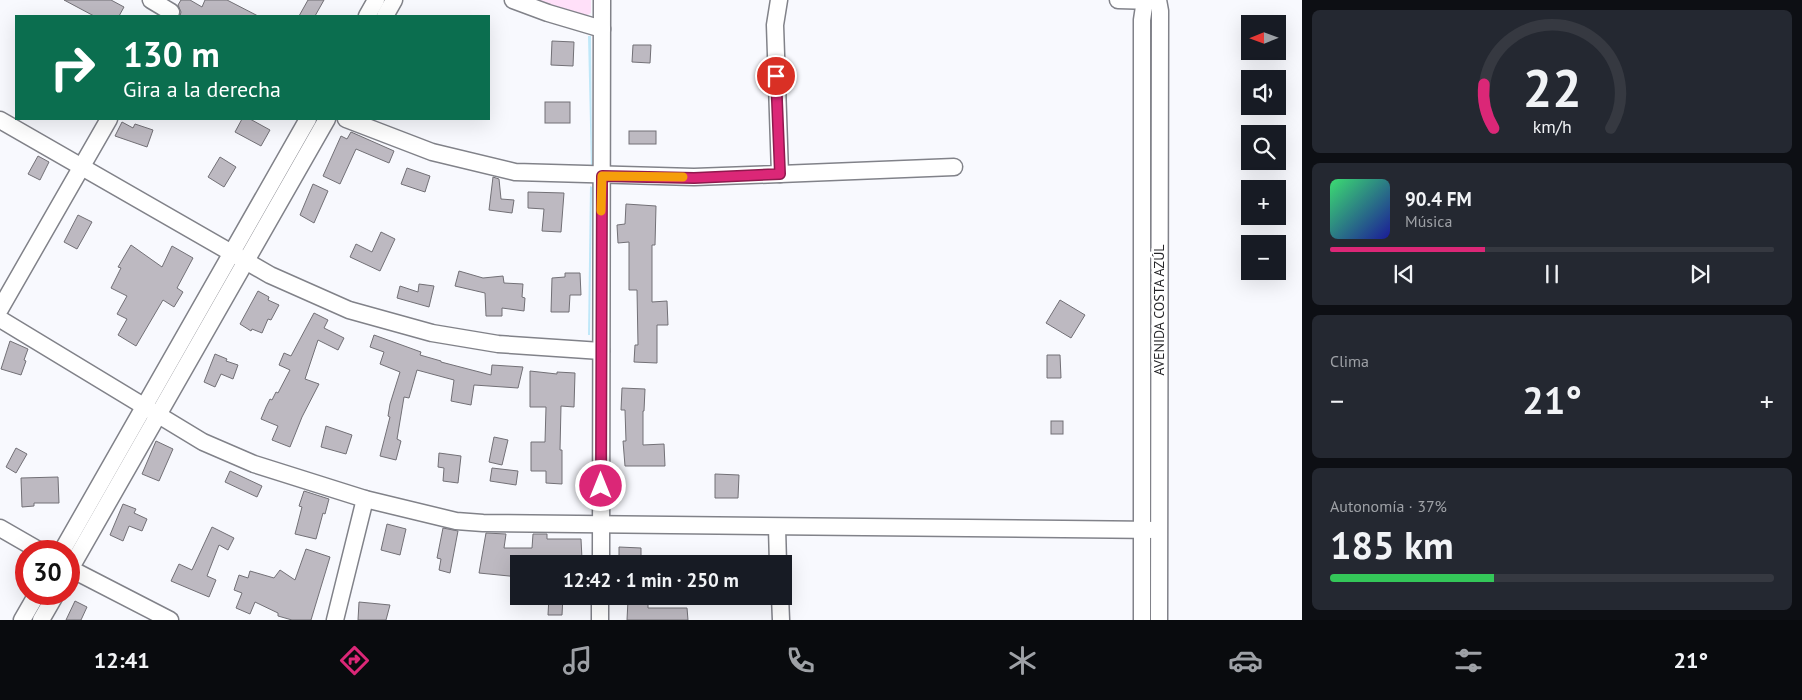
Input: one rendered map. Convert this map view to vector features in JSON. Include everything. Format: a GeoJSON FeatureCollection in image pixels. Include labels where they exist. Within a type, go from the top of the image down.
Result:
{"type":"FeatureCollection","features":[{"type":"Feature","properties":{"kind":"street"},"geometry":{"type":"LineString","coordinates":[[151,0],[173,9]]}},
{"type":"Feature","properties":{"kind":"street"},"geometry":{"type":"LineString","coordinates":[[368,15],[376,0]]}},
{"type":"Feature","properties":{"kind":"street"},"geometry":{"type":"LineString","coordinates":[[386,15],[394,0]]}},
{"type":"Feature","properties":{"kind":"street"},"geometry":{"type":"LineString","coordinates":[[514,0],[548,14],[602,29]]}},
{"type":"Feature","properties":{"kind":"street"},"geometry":{"type":"LineString","coordinates":[[600,555],[602,0]]}},
{"type":"Feature","properties":{"kind":"street"},"geometry":{"type":"LineString","coordinates":[[778,0],[775,25],[780,174]]}},
{"type":"Feature","properties":{"kind":"street"},"geometry":{"type":"LineString","coordinates":[[1118,0],[1151,0]]}},
{"type":"Feature","properties":{"kind":"street","name":"AVENIDA COSTA AZÚL"},"geometry":{"type":"LineString","coordinates":[[1142,620],[1142,30],[1151,0]]}},
{"type":"Feature","properties":{"kind":"street","name":"AVENIDA COSTA AZÚL"},"geometry":{"type":"LineString","coordinates":[[1151,0],[1160,11],[1159,620]]}},
{"type":"Feature","properties":{"kind":"street"},"geometry":{"type":"LineString","coordinates":[[0,120],[270,275],[349,310],[432,332],[498,344],[601,351]]}},
{"type":"Feature","properties":{"kind":"street"},"geometry":{"type":"LineString","coordinates":[[0,309],[109,120]]}},
{"type":"Feature","properties":{"kind":"street"},"geometry":{"type":"LineString","coordinates":[[80,548],[151,410],[238,257],[307,120]]}},
{"type":"Feature","properties":{"kind":"street"},"geometry":{"type":"LineString","coordinates":[[238,257],[326,120]]}},
{"type":"Feature","properties":{"kind":"street"},"geometry":{"type":"LineString","coordinates":[[349,120],[432,152],[479,165],[534,174],[694,178],[954,167]]}},
{"type":"Feature","properties":{"kind":"street"},"geometry":{"type":"LineString","coordinates":[[0,320],[203,442],[254,464],[365,499],[456,521],[601,525],[1158,530]]}},
{"type":"Feature","properties":{"kind":"street"},"geometry":{"type":"LineString","coordinates":[[1141,358],[1158,358]]}},
{"type":"Feature","properties":{"kind":"street"},"geometry":{"type":"LineString","coordinates":[[69,540],[151,410]]}},
{"type":"Feature","properties":{"kind":"street"},"geometry":{"type":"LineString","coordinates":[[335,620],[365,499]]}},
{"type":"Feature","properties":{"kind":"street"},"geometry":{"type":"LineString","coordinates":[[777,527],[778,555]]}},
{"type":"Feature","properties":{"kind":"street"},"geometry":{"type":"LineString","coordinates":[[0,528],[21,540]]}},
{"type":"Feature","properties":{"kind":"street"},"geometry":{"type":"LineString","coordinates":[[80,575],[170,620]]}},
{"type":"Feature","properties":{"kind":"street"},"geometry":{"type":"LineString","coordinates":[[22,620],[31,605]]}},
{"type":"Feature","properties":{"kind":"street"},"geometry":{"type":"LineString","coordinates":[[41,620],[50,605]]}},
{"type":"Feature","properties":{"kind":"street"},"geometry":{"type":"LineString","coordinates":[[600,605],[600,620]]}},
{"type":"Feature","properties":{"kind":"street"},"geometry":{"type":"LineString","coordinates":[[780,605],[780,620]]}},
{"type":"Feature","properties":{"kind":"shaded area"},"geometry":{"type":"Polygon","coordinates":[[[536,0],[591,0],[591,13],[586,16],[536,0]]]}},
{"type":"Feature","properties":{"kind":"shaded area"},"geometry":{"type":"Polygon","coordinates":[[[1151,7],[1153,19],[1152,341],[1150,344],[1147,20],[1151,7]]]}},
{"type":"Feature","properties":{"kind":"water"},"geometry":{"type":"Polygon","coordinates":[[[588,36],[591,36],[592,169],[591,169],[588,36]]]}},
{"type":"Feature","properties":{"kind":"water"},"geometry":{"type":"Polygon","coordinates":[[[590,186],[592,187],[590,335],[588,335],[590,186]]]}},
{"type":"Feature","properties":{"kind":"building"},"geometry":{"type":"Polygon","coordinates":[[[64,0],[111,0],[124,7],[120,15],[92,15],[64,0]]]}},
{"type":"Feature","properties":{"kind":"building"},"geometry":{"type":"Polygon","coordinates":[[[181,0],[190,0],[202,7],[205,0],[227,0],[256,15],[180,15],[178,5],[181,0]]]}},
{"type":"Feature","properties":{"kind":"building"},"geometry":{"type":"Polygon","coordinates":[[[308,0],[324,0],[316,15],[300,15],[308,0]]]}},
{"type":"Feature","properties":{"kind":"building"},"geometry":{"type":"Polygon","coordinates":[[[552,41],[574,42],[573,66],[551,65],[552,41]]]}},
{"type":"Feature","properties":{"kind":"building"},"geometry":{"type":"Polygon","coordinates":[[[633,45],[651,45],[650,63],[632,62],[633,45]]]}},
{"type":"Feature","properties":{"kind":"building"},"geometry":{"type":"Polygon","coordinates":[[[545,102],[570,102],[570,123],[545,123],[545,102]]]}},
{"type":"Feature","properties":{"kind":"building"},"geometry":{"type":"Polygon","coordinates":[[[241,120],[252,120],[270,130],[261,146],[235,132],[241,120]]]}},
{"type":"Feature","properties":{"kind":"building"},"geometry":{"type":"Polygon","coordinates":[[[122,122],[133,128],[135,124],[153,130],[147,147],[115,136],[122,122]]]}},
{"type":"Feature","properties":{"kind":"building"},"geometry":{"type":"Polygon","coordinates":[[[629,131],[656,131],[656,144],[629,144],[629,131]]]}},
{"type":"Feature","properties":{"kind":"building"},"geometry":{"type":"Polygon","coordinates":[[[351,132],[394,151],[389,163],[356,149],[340,184],[323,176],[341,136],[347,139],[351,132]]]}},
{"type":"Feature","properties":{"kind":"building"},"geometry":{"type":"Polygon","coordinates":[[[38,156],[49,162],[40,180],[28,174],[38,156]]]}},
{"type":"Feature","properties":{"kind":"building"},"geometry":{"type":"Polygon","coordinates":[[[220,157],[236,167],[224,187],[208,177],[220,157]]]}},
{"type":"Feature","properties":{"kind":"building"},"geometry":{"type":"Polygon","coordinates":[[[407,168],[430,176],[425,192],[401,184],[407,168]]]}},
{"type":"Feature","properties":{"kind":"building"},"geometry":{"type":"Polygon","coordinates":[[[493,177],[499,179],[501,199],[514,200],[512,213],[489,210],[493,177]]]}},
{"type":"Feature","properties":{"kind":"building"},"geometry":{"type":"Polygon","coordinates":[[[313,184],[328,191],[314,223],[300,215],[313,184]]]}},
{"type":"Feature","properties":{"kind":"building"},"geometry":{"type":"Polygon","coordinates":[[[528,192],[564,193],[561,232],[542,231],[544,209],[528,208],[528,192]]]}},
{"type":"Feature","properties":{"kind":"building"},"geometry":{"type":"Polygon","coordinates":[[[626,204],[656,206],[655,245],[652,245],[652,302],[667,301],[668,325],[657,325],[657,363],[634,362],[635,345],[638,345],[637,290],[629,290],[629,242],[618,243],[617,225],[625,224],[626,204]]]}},
{"type":"Feature","properties":{"kind":"building"},"geometry":{"type":"Polygon","coordinates":[[[78,215],[92,222],[77,249],[64,242],[78,215]]]}},
{"type":"Feature","properties":{"kind":"building"},"geometry":{"type":"Polygon","coordinates":[[[381,232],[395,239],[380,271],[350,257],[356,244],[372,252],[381,232]]]}},
{"type":"Feature","properties":{"kind":"building"},"geometry":{"type":"Polygon","coordinates":[[[131,245],[162,267],[172,246],[193,258],[177,288],[183,292],[174,307],[163,300],[136,346],[118,335],[127,319],[117,314],[127,296],[111,288],[121,268],[118,267],[131,245]]]}},
{"type":"Feature","properties":{"kind":"building"},"geometry":{"type":"Polygon","coordinates":[[[459,271],[483,278],[503,276],[504,283],[523,284],[524,311],[502,308],[502,316],[486,316],[485,293],[455,286],[459,271]]]}},
{"type":"Feature","properties":{"kind":"building"},"geometry":{"type":"Polygon","coordinates":[[[565,273],[580,273],[581,295],[570,295],[569,312],[551,312],[552,278],[565,277],[565,273]]]}},
{"type":"Feature","properties":{"kind":"building"},"geometry":{"type":"Polygon","coordinates":[[[419,284],[434,286],[429,307],[397,298],[400,286],[418,292],[419,284]]]}},
{"type":"Feature","properties":{"kind":"building"},"geometry":{"type":"Polygon","coordinates":[[[258,291],[269,297],[268,300],[279,305],[271,320],[268,319],[262,333],[252,329],[251,331],[240,324],[258,291]]]}},
{"type":"Feature","properties":{"kind":"building"},"geometry":{"type":"Polygon","coordinates":[[[1060,300],[1085,315],[1071,338],[1046,323],[1060,300]]]}},
{"type":"Feature","properties":{"kind":"building"},"geometry":{"type":"Polygon","coordinates":[[[314,313],[328,320],[324,328],[344,338],[338,350],[318,340],[305,379],[319,384],[302,417],[290,447],[272,440],[278,426],[261,419],[270,399],[272,400],[276,392],[278,393],[290,370],[279,365],[284,353],[291,356],[314,313]]]}},
{"type":"Feature","properties":{"kind":"building"},"geometry":{"type":"Polygon","coordinates":[[[374,335],[421,352],[420,355],[491,375],[492,365],[523,367],[518,388],[474,385],[471,405],[451,401],[454,380],[417,370],[409,398],[404,397],[397,439],[401,441],[396,460],[380,456],[390,417],[388,416],[390,404],[400,372],[380,364],[384,352],[370,347],[374,335]]]}},
{"type":"Feature","properties":{"kind":"building"},"geometry":{"type":"Polygon","coordinates":[[[10,341],[28,349],[21,375],[1,369],[10,341]]]}},
{"type":"Feature","properties":{"kind":"building"},"geometry":{"type":"Polygon","coordinates":[[[215,354],[227,359],[226,361],[238,365],[233,379],[221,374],[215,387],[204,382],[215,354]]]}},
{"type":"Feature","properties":{"kind":"building"},"geometry":{"type":"Polygon","coordinates":[[[1047,355],[1060,355],[1061,378],[1047,378],[1047,355]]]}},
{"type":"Feature","properties":{"kind":"building"},"geometry":{"type":"Polygon","coordinates":[[[530,371],[557,374],[557,372],[575,373],[574,407],[561,406],[560,450],[562,450],[562,484],[546,483],[546,471],[531,471],[531,442],[545,442],[546,407],[530,407],[530,371]]]}},
{"type":"Feature","properties":{"kind":"building"},"geometry":{"type":"Polygon","coordinates":[[[622,388],[645,389],[643,445],[664,444],[665,466],[625,466],[623,441],[626,441],[625,410],[621,410],[622,388]]]}},
{"type":"Feature","properties":{"kind":"building"},"geometry":{"type":"Polygon","coordinates":[[[1051,421],[1063,421],[1063,434],[1051,434],[1051,421]]]}},
{"type":"Feature","properties":{"kind":"building"},"geometry":{"type":"Polygon","coordinates":[[[326,426],[352,435],[346,454],[321,447],[326,426]]]}},
{"type":"Feature","properties":{"kind":"building"},"geometry":{"type":"Polygon","coordinates":[[[494,437],[508,440],[502,465],[489,462],[494,437]]]}},
{"type":"Feature","properties":{"kind":"building"},"geometry":{"type":"Polygon","coordinates":[[[156,441],[173,449],[159,481],[142,474],[156,441]]]}},
{"type":"Feature","properties":{"kind":"building"},"geometry":{"type":"Polygon","coordinates":[[[16,448],[27,454],[16,473],[6,467],[16,448]]]}},
{"type":"Feature","properties":{"kind":"building"},"geometry":{"type":"Polygon","coordinates":[[[439,453],[461,456],[458,483],[443,481],[444,468],[438,467],[439,453]]]}},
{"type":"Feature","properties":{"kind":"building"},"geometry":{"type":"Polygon","coordinates":[[[492,468],[518,471],[516,485],[490,481],[492,468]]]}},
{"type":"Feature","properties":{"kind":"building"},"geometry":{"type":"Polygon","coordinates":[[[230,471],[262,486],[257,497],[225,482],[230,471]]]}},
{"type":"Feature","properties":{"kind":"building"},"geometry":{"type":"Polygon","coordinates":[[[715,474],[739,475],[738,498],[715,498],[715,474]]]}},
{"type":"Feature","properties":{"kind":"building"},"geometry":{"type":"Polygon","coordinates":[[[58,477],[59,503],[34,503],[34,506],[22,507],[21,478],[58,477]]]}},
{"type":"Feature","properties":{"kind":"building"},"geometry":{"type":"Polygon","coordinates":[[[304,491],[329,499],[316,539],[295,534],[302,507],[299,506],[304,491]]]}},
{"type":"Feature","properties":{"kind":"building"},"geometry":{"type":"Polygon","coordinates":[[[123,504],[136,509],[134,513],[147,519],[142,531],[129,526],[123,541],[110,535],[123,504]]]}},
{"type":"Feature","properties":{"kind":"building"},"geometry":{"type":"Polygon","coordinates":[[[387,524],[406,529],[400,555],[381,550],[387,524]]]}},
{"type":"Feature","properties":{"kind":"building"},"geometry":{"type":"Polygon","coordinates":[[[212,527],[234,538],[228,550],[219,545],[207,576],[216,580],[209,597],[171,581],[179,564],[192,570],[212,527]]]}},
{"type":"Feature","properties":{"kind":"building"},"geometry":{"type":"Polygon","coordinates":[[[443,528],[458,531],[450,573],[439,570],[441,559],[437,558],[443,528]]]}},
{"type":"Feature","properties":{"kind":"building"},"geometry":{"type":"Polygon","coordinates":[[[486,533],[506,534],[504,548],[532,548],[533,534],[547,534],[547,539],[581,539],[582,555],[510,555],[510,576],[479,573],[486,533]]]}},
{"type":"Feature","properties":{"kind":"building"},"geometry":{"type":"Polygon","coordinates":[[[619,547],[641,548],[641,555],[619,555],[619,547]]]}},
{"type":"Feature","properties":{"kind":"building"},"geometry":{"type":"Polygon","coordinates":[[[306,549],[330,557],[311,620],[292,620],[278,616],[278,613],[255,602],[250,614],[236,608],[242,593],[234,590],[239,575],[248,578],[250,571],[274,578],[280,570],[295,580],[306,549]]]}},
{"type":"Feature","properties":{"kind":"building"},"geometry":{"type":"Polygon","coordinates":[[[359,602],[390,605],[386,620],[358,620],[359,602]]]}},
{"type":"Feature","properties":{"kind":"building"},"geometry":{"type":"Polygon","coordinates":[[[80,604],[87,607],[81,620],[66,620],[73,605],[80,604]]]}},
{"type":"Feature","properties":{"kind":"building"},"geometry":{"type":"Polygon","coordinates":[[[549,605],[563,605],[562,615],[548,615],[549,605]]]}},
{"type":"Feature","properties":{"kind":"building"},"geometry":{"type":"Polygon","coordinates":[[[628,605],[648,605],[648,608],[687,608],[688,620],[627,620],[628,605]]]}},
{"type":"Feature","properties":{"kind":"slow traffic"},"geometry":{"type":"LineString","coordinates":[[601,211],[602,176],[683,177]]}},
{"type":"Feature","properties":{"kind":"route"},"geometry":{"type":"LineString","coordinates":[[601,486],[602,176],[694,178],[780,174],[776,76]]}}]}
